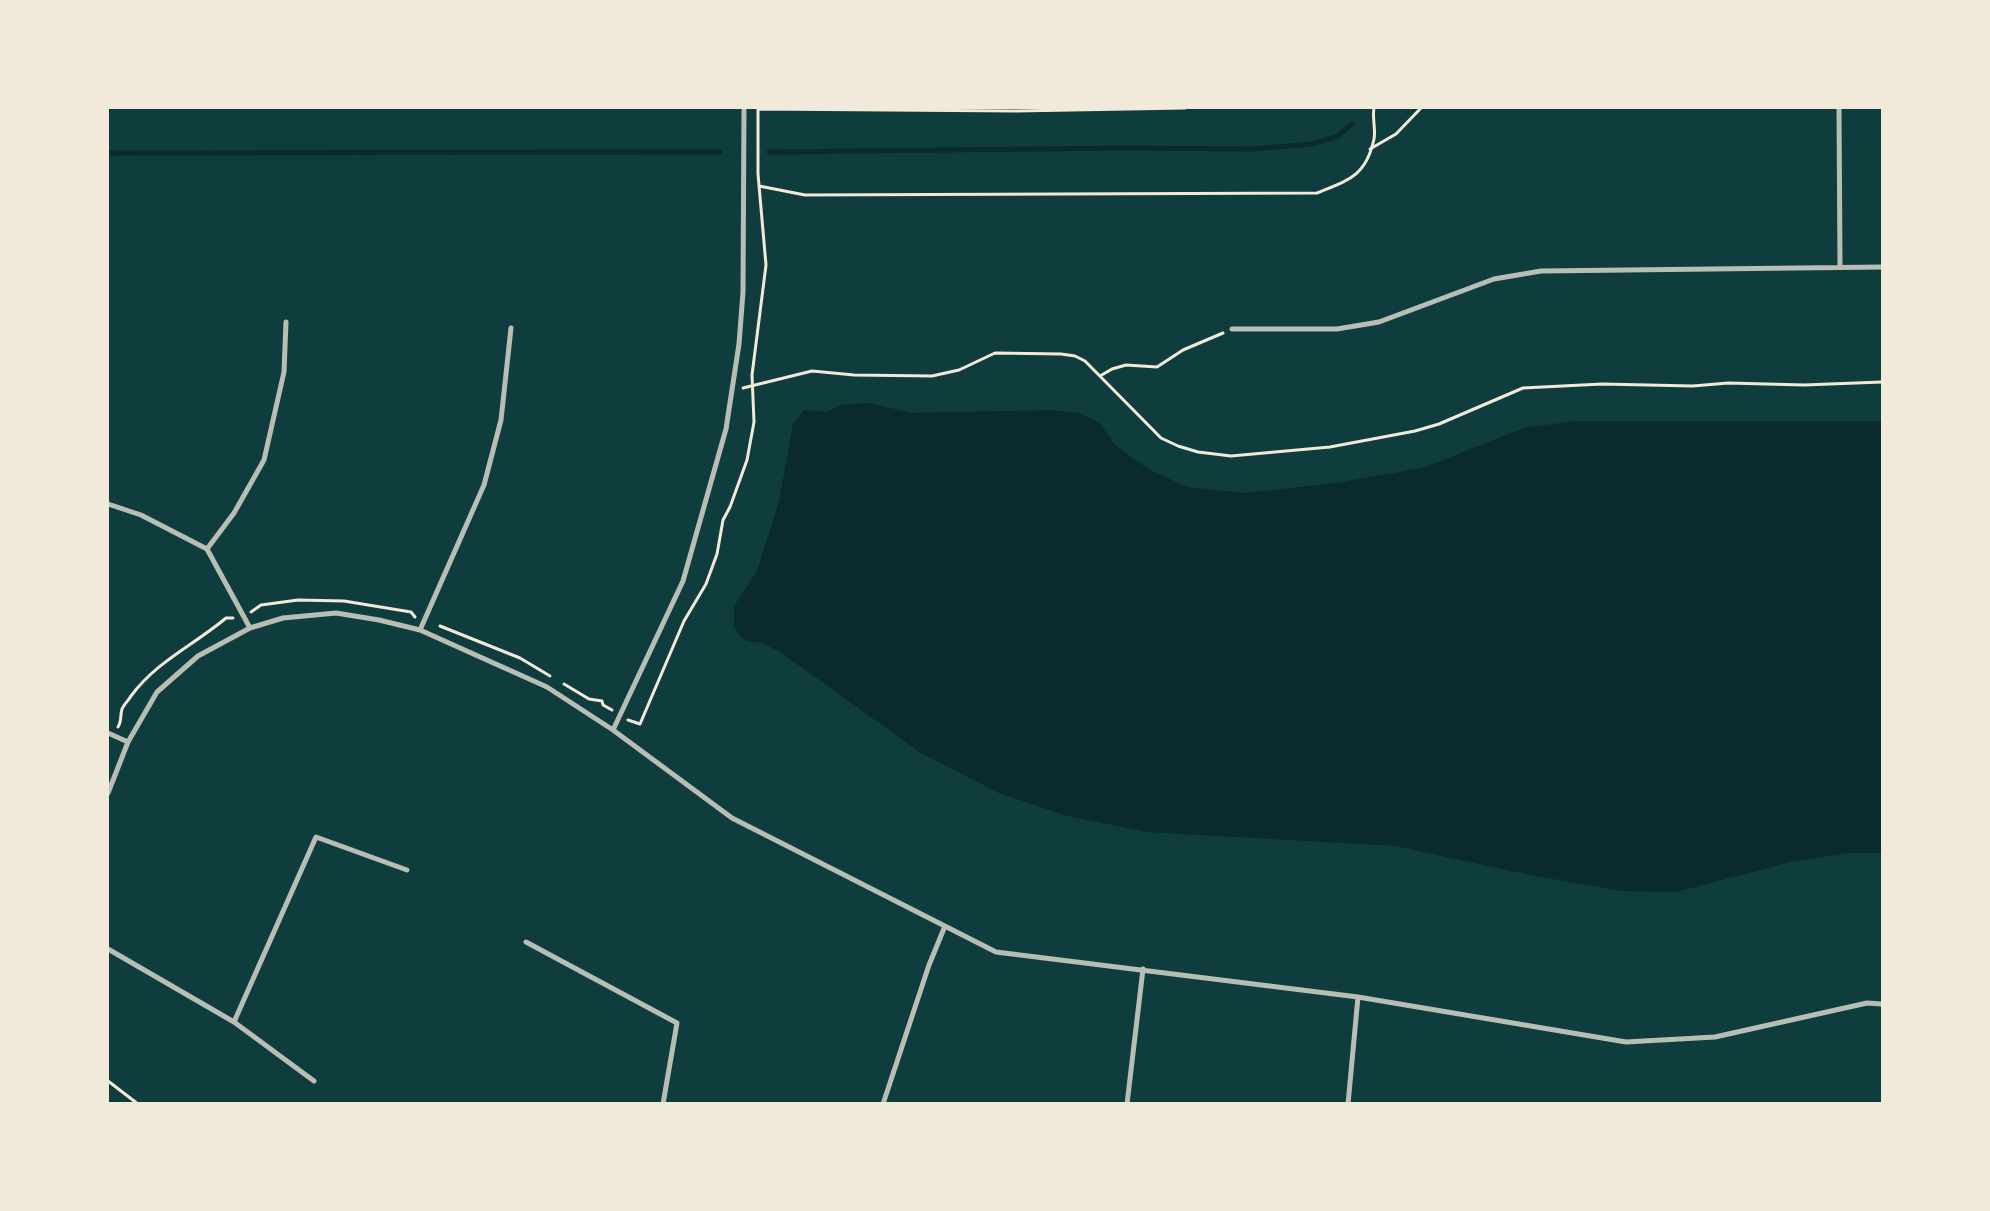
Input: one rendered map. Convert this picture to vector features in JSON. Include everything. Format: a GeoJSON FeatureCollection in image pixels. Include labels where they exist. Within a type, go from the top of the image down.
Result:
{"type":"FeatureCollection","features":[{"type":"Feature","properties":{"kind":"street"},"geometry":{"type":"LineString","coordinates":[[613,730],[683,581],[726,429],[743,292],[744,108]]}},
{"type":"Feature","properties":{"kind":"street"},"geometry":{"type":"LineString","coordinates":[[1839,108],[1840,267]]}},
{"type":"Feature","properties":{"kind":"street"},"geometry":{"type":"LineString","coordinates":[[1232,329],[1337,329],[1379,322],[1494,279],[1541,271],[1882,267]]}},
{"type":"Feature","properties":{"kind":"street"},"geometry":{"type":"LineString","coordinates":[[207,550],[234,513],[264,460],[284,372],[286,322]]}},
{"type":"Feature","properties":{"kind":"street"},"geometry":{"type":"LineString","coordinates":[[420,630],[484,485],[501,420],[511,328]]}},
{"type":"Feature","properties":{"kind":"street"},"geometry":{"type":"LineString","coordinates":[[108,504],[141,515],[207,550],[250,628]]}},
{"type":"Feature","properties":{"kind":"street"},"geometry":{"type":"LineString","coordinates":[[108,793],[128,742],[157,692],[198,656],[250,628],[282,618],[336,613],[379,620],[420,630],[547,687],[613,730],[732,818],[996,952],[1358,997],[1626,1042],[1715,1037],[1868,1003],[1882,1004]]}},
{"type":"Feature","properties":{"kind":"street"},"geometry":{"type":"LineString","coordinates":[[108,734],[128,742]]}},
{"type":"Feature","properties":{"kind":"street"},"geometry":{"type":"LineString","coordinates":[[234,1022],[316,837],[407,870]]}},
{"type":"Feature","properties":{"kind":"street"},"geometry":{"type":"LineString","coordinates":[[883,1104],[929,965],[945,926]]}},
{"type":"Feature","properties":{"kind":"street"},"geometry":{"type":"LineString","coordinates":[[526,942],[677,1023],[663,1104]]}},
{"type":"Feature","properties":{"kind":"street"},"geometry":{"type":"LineString","coordinates":[[108,949],[234,1022],[314,1081]]}},
{"type":"Feature","properties":{"kind":"street"},"geometry":{"type":"LineString","coordinates":[[1127,1104],[1143,969]]}},
{"type":"Feature","properties":{"kind":"street"},"geometry":{"type":"LineString","coordinates":[[1348,1104],[1358,997]]}},
{"type":"Feature","properties":{"kind":"path"},"geometry":{"type":"LineString","coordinates":[[114,736],[121,722],[122,709],[141,683],[172,656],[226,618],[258,610],[261,605],[298,600],[344,601],[411,612],[414,617],[450,629],[520,658],[589,699],[602,701],[603,705],[631,722],[640,724],[684,621],[706,584],[717,554],[723,520],[730,507],[747,460],[754,422],[752,375],[766,266],[759,186],[758,108],[1016,111],[1185,108]]}},
{"type":"Feature","properties":{"kind":"path"},"geometry":{"type":"LineString","coordinates":[[759,186],[805,195],[1317,193],[1353,179],[1365,162],[1374,138],[1374,108]]}},
{"type":"Feature","properties":{"kind":"path"},"geometry":{"type":"LineString","coordinates":[[1370,150],[1396,134],[1421,108]]}},
{"type":"Feature","properties":{"kind":"path"},"geometry":{"type":"LineString","coordinates":[[1100,376],[1112,368],[1126,365],[1157,367],[1200,341],[1232,329]]}},
{"type":"Feature","properties":{"kind":"path"},"geometry":{"type":"LineString","coordinates":[[732,391],[812,371],[854,375],[932,376],[959,370],[995,353],[1016,352],[1075,356],[1085,361],[1161,438],[1198,452],[1231,456],[1330,447],[1415,431],[1439,424],[1523,388],[1602,384],[1693,386],[1728,384],[1819,385],[1882,382]]}},
{"type":"Feature","properties":{"kind":"path"},"geometry":{"type":"LineString","coordinates":[[108,1081],[138,1104]]}},
{"type":"Feature","properties":{"kind":"water"},"geometry":{"type":"Polygon","coordinates":[[[869,403],[912,413],[1051,410],[1079,413],[1100,423],[1114,444],[1148,469],[1187,487],[1245,493],[1336,483],[1423,468],[1526,427],[1579,421],[1882,421],[1882,853],[1848,853],[1791,862],[1676,892],[1621,891],[1530,875],[1395,846],[1147,832],[1067,816],[999,793],[921,753],[780,652],[762,643],[744,640],[734,627],[734,606],[757,571],[779,501],[793,424],[804,410],[827,412],[840,405],[869,403]]]}},
{"type":"Feature","properties":{"kind":"waterway"},"geometry":{"type":"LineString","coordinates":[[769,152],[1125,148],[1253,149],[1312,144],[1336,137],[1352,124]]}},
{"type":"Feature","properties":{"kind":"waterway"},"geometry":{"type":"LineString","coordinates":[[108,153],[720,152]]}}]}
